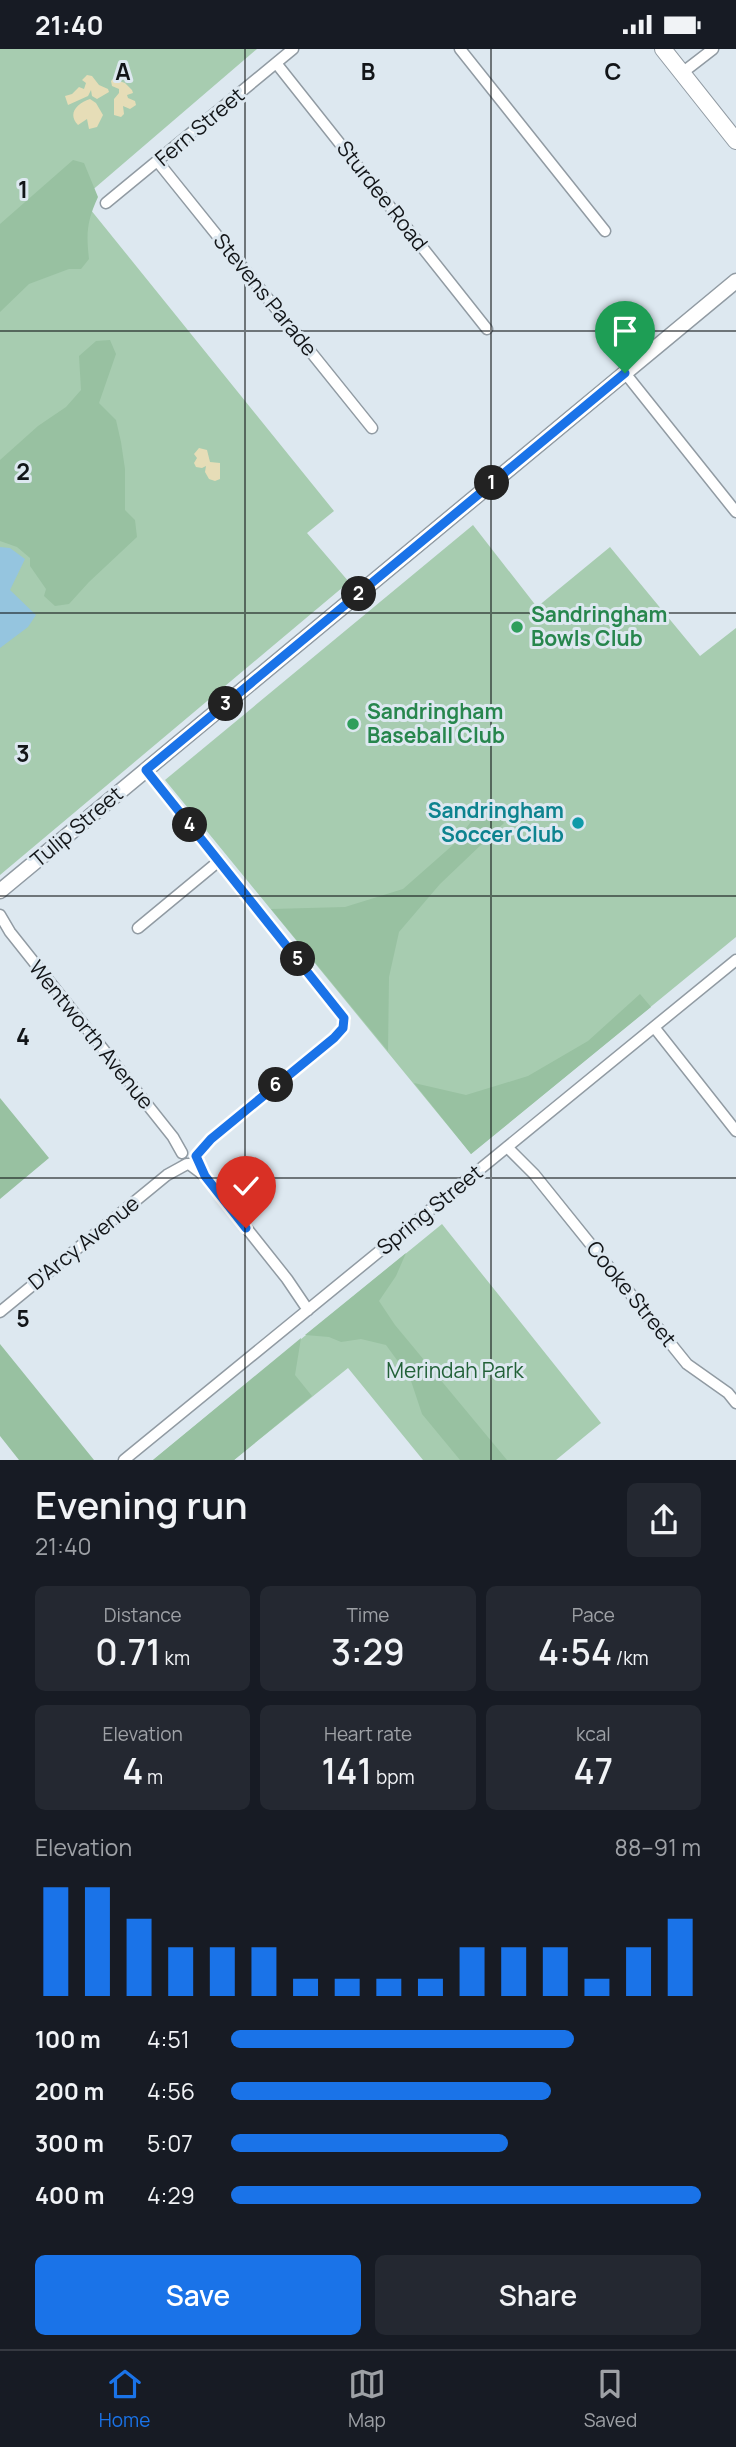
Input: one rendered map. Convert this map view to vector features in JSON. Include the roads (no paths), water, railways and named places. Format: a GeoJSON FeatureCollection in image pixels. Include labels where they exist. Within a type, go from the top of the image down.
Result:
{"type":"FeatureCollection","features":[{"type":"Feature","properties":{"kind":"main road"},"geometry":{"type":"LineString","coordinates":[[663,49],[736,141]]}},
{"type":"Feature","properties":{"kind":"street","name":"Fern Street"},"geometry":{"type":"LineString","coordinates":[[106,204],[293,49]]}},
{"type":"Feature","properties":{"kind":"street"},"geometry":{"type":"LineString","coordinates":[[460,49],[605,231]]}},
{"type":"Feature","properties":{"kind":"street"},"geometry":{"type":"LineString","coordinates":[[682,73],[713,49]]}},
{"type":"Feature","properties":{"kind":"street","name":"Sturdee Road"},"geometry":{"type":"LineString","coordinates":[[276,63],[487,329]]}},
{"type":"Feature","properties":{"kind":"street","name":"Stevens Parade"},"geometry":{"type":"LineString","coordinates":[[158,162],[372,428]]}},
{"type":"Feature","properties":{"kind":"street","name":"Tulip Street"},"geometry":{"type":"LineString","coordinates":[[0,891],[736,281]]}},
{"type":"Feature","properties":{"kind":"street"},"geometry":{"type":"LineString","coordinates":[[625,373],[736,512]]}},
{"type":"Feature","properties":{"kind":"street"},"geometry":{"type":"LineString","coordinates":[[138,928],[219,861],[146,770]]}},
{"type":"Feature","properties":{"kind":"street","name":"D'Arcy Avenue"},"geometry":{"type":"LineString","coordinates":[[0,1312],[343,1028],[341,1012],[219,861]]}},
{"type":"Feature","properties":{"kind":"street","name":"Wentworth Avenue"},"geometry":{"type":"LineString","coordinates":[[0,915],[10,932],[310,1308]]}},
{"type":"Feature","properties":{"kind":"street","name":"Wentworth Avenue"},"geometry":{"type":"LineString","coordinates":[[0,924],[10,932]]}},
{"type":"Feature","properties":{"kind":"street","name":"Spring Street"},"geometry":{"type":"LineString","coordinates":[[124,1460],[736,960]]}},
{"type":"Feature","properties":{"kind":"street"},"geometry":{"type":"LineString","coordinates":[[654,1027],[736,1131]]}},
{"type":"Feature","properties":{"kind":"street","name":"Cooke Street"},"geometry":{"type":"LineString","coordinates":[[510,1145],[687,1364],[728,1393],[736,1403]]}},
{"type":"Feature","properties":{"kind":"water"},"geometry":{"type":"Polygon","coordinates":[[[0,547],[10,548],[25,559],[10,590],[36,615],[28,627],[0,648],[0,547]]]}},
{"type":"Feature","properties":{"kind":"place","name":"Sandringham Bowls Club"},"geometry":{"type":"Point","coordinates":[517,627]}},
{"type":"Feature","properties":{"kind":"place","name":"Sandringham Baseball Club"},"geometry":{"type":"Point","coordinates":[353,724]}},
{"type":"Feature","properties":{"kind":"place","name":"Sandringham Soccer Club"},"geometry":{"type":"Point","coordinates":[578,823]}},
{"type":"Feature","properties":{"kind":"park label","name":"Merindah Park"},"geometry":{"type":"Point","coordinates":[455,1371]}}]}
